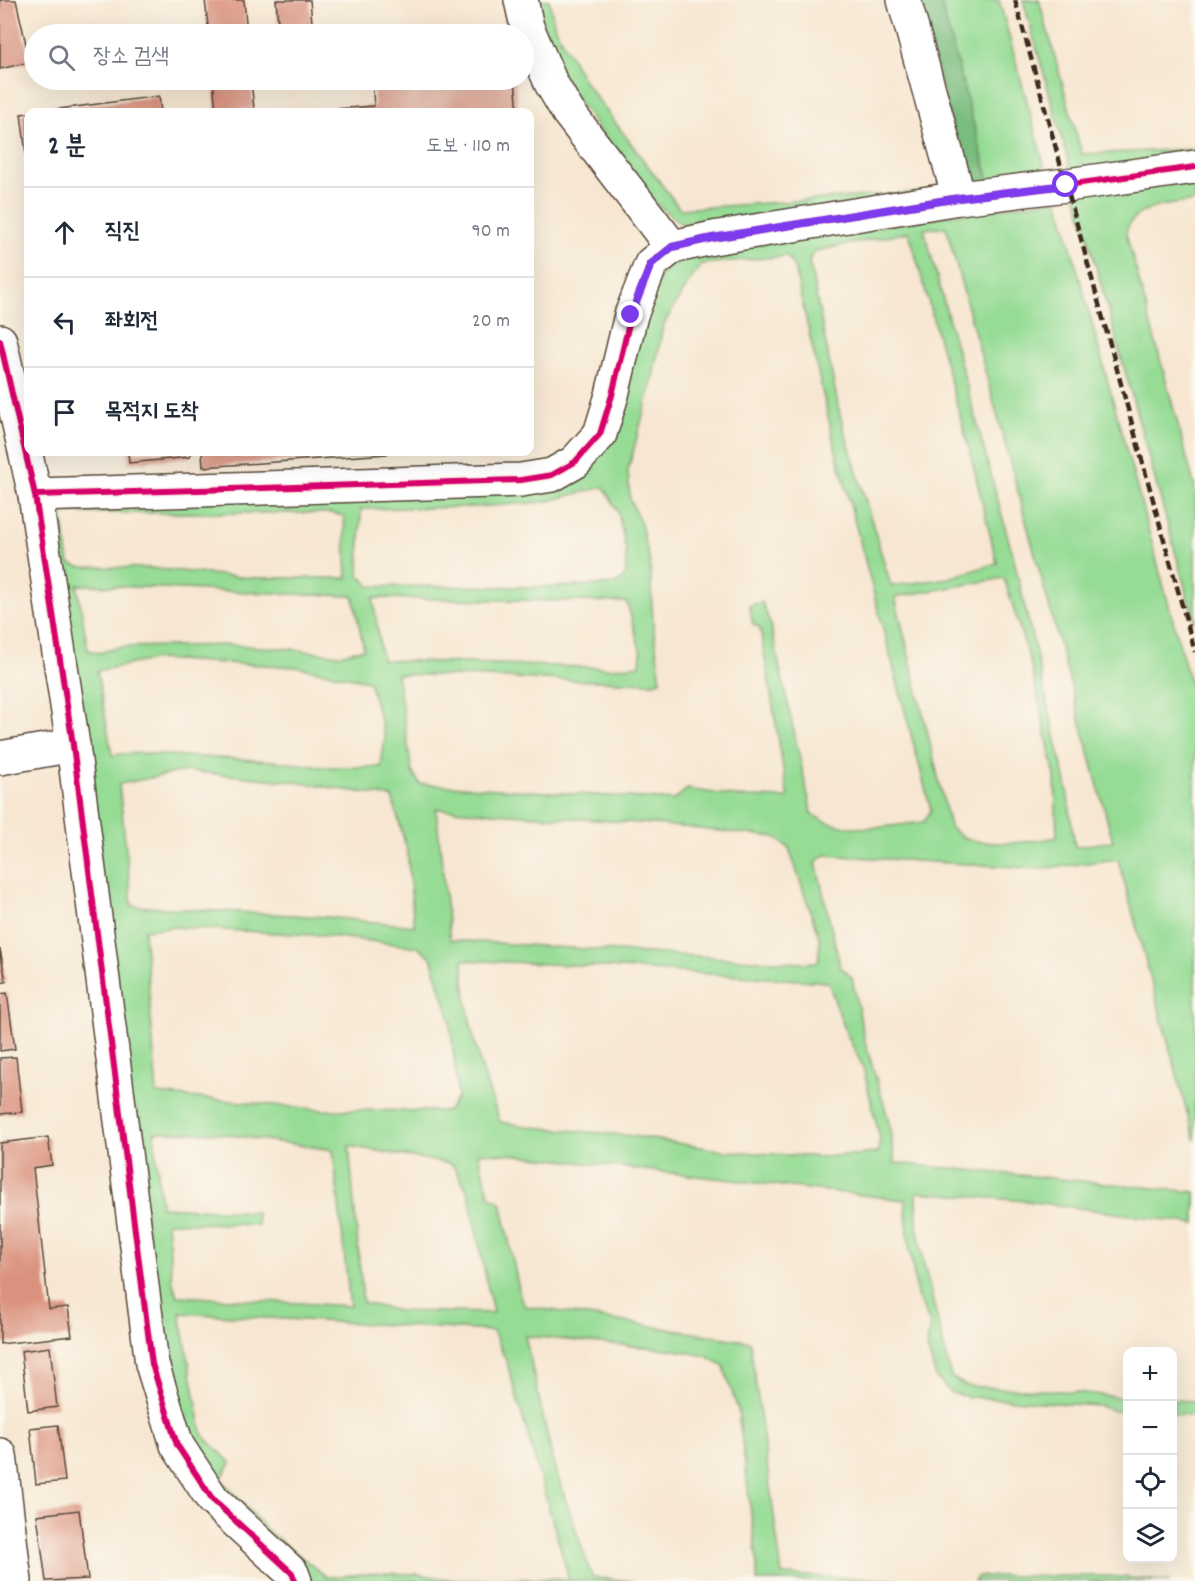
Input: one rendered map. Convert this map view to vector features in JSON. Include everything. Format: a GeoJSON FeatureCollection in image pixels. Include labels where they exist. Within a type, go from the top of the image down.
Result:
{"type":"FeatureCollection","features":[{"type":"Feature","properties":{"kind":"street"},"geometry":{"type":"LineString","coordinates":[[521,0],[525,24]]}},
{"type":"Feature","properties":{"kind":"street"},"geometry":{"type":"LineString","coordinates":[[904,0],[959,198]]}},
{"type":"Feature","properties":{"kind":"street"},"geometry":{"type":"LineString","coordinates":[[534,45],[550,82],[568,112],[672,247]]}},
{"type":"Feature","properties":{"kind":"street"},"geometry":{"type":"LineString","coordinates":[[35,495],[521,480],[552,475],[575,462],[600,434],[631,315],[651,264],[672,247],[712,238],[959,198],[1195,167]]}},
{"type":"Feature","properties":{"kind":"street"},"geometry":{"type":"LineString","coordinates":[[0,341],[24,447]]}},
{"type":"Feature","properties":{"kind":"street"},"geometry":{"type":"LineString","coordinates":[[26,456],[35,495],[73,745],[152,1364],[177,1445],[207,1491],[213,1500],[292,1573],[296,1581]]}},
{"type":"Feature","properties":{"kind":"street"},"geometry":{"type":"LineString","coordinates":[[0,758],[73,745]]}},
{"type":"Feature","properties":{"kind":"street"},"geometry":{"type":"LineString","coordinates":[[0,1455],[15,1581]]}},
{"type":"Feature","properties":{"kind":"green space"},"geometry":{"type":"Polygon","coordinates":[[[533,0],[549,0],[555,28],[584,81],[680,209],[937,191],[928,195],[681,224],[647,196],[567,86],[533,0]]]}},
{"type":"Feature","properties":{"kind":"green space"},"geometry":{"type":"Polygon","coordinates":[[[918,0],[940,0],[989,181],[976,182],[965,173],[918,0]]]}},
{"type":"Feature","properties":{"kind":"green space"},"geometry":{"type":"Polygon","coordinates":[[[940,0],[999,0],[1048,178],[989,181],[940,0]]]}},
{"type":"Feature","properties":{"kind":"green space"},"geometry":{"type":"Polygon","coordinates":[[[1023,0],[1039,0],[1082,154],[1195,149],[1195,156],[1072,174],[1023,0]]]}},
{"type":"Feature","properties":{"kind":"green space"},"geometry":{"type":"Polygon","coordinates":[[[1195,173],[1195,201],[1164,205],[1144,211],[1130,223],[1126,233],[1195,488],[1195,623],[1075,191],[1195,173]]]}},
{"type":"Feature","properties":{"kind":"green space"},"geometry":{"type":"Polygon","coordinates":[[[1058,199],[1195,701],[1195,1141],[1118,859],[1041,869],[825,855],[816,862],[840,966],[852,978],[865,1042],[888,1118],[895,1163],[1195,1192],[1195,1224],[1027,1201],[917,1192],[917,1225],[923,1260],[951,1377],[966,1386],[1076,1392],[1123,1398],[1123,1411],[1099,1406],[970,1397],[951,1393],[936,1377],[927,1347],[930,1323],[917,1295],[905,1200],[508,1154],[478,1153],[490,1197],[501,1202],[521,1300],[525,1306],[750,1342],[782,1575],[928,1581],[757,1581],[757,1561],[738,1410],[723,1365],[706,1356],[675,1350],[525,1336],[554,1466],[592,1577],[633,1581],[302,1581],[228,1507],[171,1399],[46,505],[582,473],[661,274],[682,256],[1058,199]],[[946,227],[924,229],[1014,560],[1066,783],[1075,847],[1113,841],[946,227]],[[909,232],[815,251],[809,260],[840,415],[891,586],[949,578],[997,563],[969,448],[909,232]],[[787,256],[702,264],[684,289],[663,326],[652,382],[628,470],[630,499],[641,525],[650,562],[653,625],[661,681],[653,683],[397,674],[412,772],[420,784],[674,800],[687,789],[741,797],[788,798],[760,628],[753,624],[749,606],[762,602],[770,623],[812,814],[838,825],[866,828],[924,822],[931,810],[834,443],[794,266],[787,256]],[[604,487],[544,502],[478,507],[361,509],[359,575],[370,586],[554,587],[616,584],[626,575],[626,550],[618,512],[604,487]],[[62,513],[69,563],[80,567],[149,568],[251,578],[347,578],[344,516],[330,513],[62,513]],[[1004,578],[895,597],[950,827],[961,836],[982,842],[1022,842],[1057,837],[1055,776],[1030,661],[1004,578]],[[77,585],[88,650],[99,653],[120,647],[230,645],[339,655],[364,649],[353,596],[77,585]],[[373,598],[382,660],[611,668],[640,665],[641,653],[627,602],[373,598]],[[157,659],[97,671],[112,755],[134,753],[272,761],[323,767],[381,767],[385,737],[369,681],[297,667],[157,659]],[[185,771],[119,784],[132,906],[326,917],[414,926],[407,850],[392,797],[288,781],[185,771]],[[436,809],[450,940],[802,963],[818,962],[820,940],[789,848],[775,837],[654,824],[436,809]],[[174,927],[144,930],[157,1094],[325,1110],[448,1111],[458,1096],[450,1020],[431,957],[418,947],[330,936],[174,927]],[[463,960],[467,1001],[480,1063],[500,1122],[634,1136],[725,1151],[822,1157],[878,1153],[880,1139],[863,1067],[847,1035],[828,982],[463,960]],[[154,1132],[161,1207],[256,1212],[258,1225],[167,1222],[172,1279],[177,1296],[350,1306],[333,1150],[217,1133],[154,1132]],[[349,1146],[363,1303],[400,1311],[493,1313],[468,1191],[452,1164],[349,1146]],[[180,1313],[202,1434],[231,1463],[221,1479],[269,1532],[327,1577],[376,1573],[417,1574],[455,1580],[569,1578],[507,1363],[493,1331],[180,1313]]]}},
{"type":"Feature","properties":{"kind":"green space"},"geometry":{"type":"Polygon","coordinates":[[[1177,1400],[1195,1401],[1195,1415],[1177,1414],[1177,1400]]]}},
{"type":"Feature","properties":{"kind":"green space"},"geometry":{"type":"Polygon","coordinates":[[[978,1576],[1109,1576],[1170,1581],[974,1581],[978,1576]]]}},
{"type":"Feature","properties":{"kind":"building"},"geometry":{"type":"Polygon","coordinates":[[[0,0],[16,0],[24,35],[24,63],[0,69],[0,0]]]}},
{"type":"Feature","properties":{"kind":"building"},"geometry":{"type":"Polygon","coordinates":[[[205,0],[244,0],[246,24],[208,24],[205,0]]]}},
{"type":"Feature","properties":{"kind":"building"},"geometry":{"type":"Polygon","coordinates":[[[276,0],[310,0],[312,24],[278,24],[276,0]]]}},
{"type":"Feature","properties":{"kind":"building"},"geometry":{"type":"Polygon","coordinates":[[[214,90],[252,90],[254,108],[216,108],[214,90]]]}},
{"type":"Feature","properties":{"kind":"building"},"geometry":{"type":"Polygon","coordinates":[[[373,90],[516,90],[518,108],[348,108],[374,106],[373,90]]]}},
{"type":"Feature","properties":{"kind":"building"},"geometry":{"type":"Polygon","coordinates":[[[159,96],[160,108],[67,108],[159,96]]]}},
{"type":"Feature","properties":{"kind":"building"},"geometry":{"type":"Polygon","coordinates":[[[21,114],[24,114],[24,138],[21,114]]]}},
{"type":"Feature","properties":{"kind":"building"},"geometry":{"type":"Polygon","coordinates":[[[128,456],[190,456],[190,457],[129,463],[128,456]]]}},
{"type":"Feature","properties":{"kind":"building"},"geometry":{"type":"Polygon","coordinates":[[[202,456],[359,456],[203,467],[202,456]]]}},
{"type":"Feature","properties":{"kind":"building"},"geometry":{"type":"Polygon","coordinates":[[[0,949],[6,982],[0,983],[0,949]]]}},
{"type":"Feature","properties":{"kind":"building"},"geometry":{"type":"Polygon","coordinates":[[[7,993],[15,1049],[0,1051],[0,994],[7,993]]]}},
{"type":"Feature","properties":{"kind":"building"},"geometry":{"type":"Polygon","coordinates":[[[16,1057],[22,1112],[0,1114],[0,1058],[16,1057]]]}},
{"type":"Feature","properties":{"kind":"building"},"geometry":{"type":"Polygon","coordinates":[[[48,1137],[52,1165],[33,1168],[49,1309],[68,1307],[72,1336],[0,1344],[0,1143],[48,1137]]]}},
{"type":"Feature","properties":{"kind":"building"},"geometry":{"type":"Polygon","coordinates":[[[50,1347],[57,1407],[28,1411],[21,1351],[50,1347]]]}},
{"type":"Feature","properties":{"kind":"building"},"geometry":{"type":"Polygon","coordinates":[[[58,1425],[65,1481],[36,1484],[30,1428],[58,1425]]]}},
{"type":"Feature","properties":{"kind":"building"},"geometry":{"type":"Polygon","coordinates":[[[79,1510],[88,1579],[46,1581],[37,1515],[79,1510]]]}},
{"type":"Feature","properties":{"kind":"railway"},"geometry":{"type":"LineString","coordinates":[[1015,0],[1195,652]]}},
{"type":"Feature","properties":{"kind":"cycle path"},"geometry":{"type":"LineString","coordinates":[[35,495],[521,480],[552,475],[575,462],[600,434],[631,315],[651,264],[672,247],[713,238],[959,198],[1195,167]]}},
{"type":"Feature","properties":{"kind":"cycle path"},"geometry":{"type":"LineString","coordinates":[[0,341],[24,447]]}},
{"type":"Feature","properties":{"kind":"cycle path"},"geometry":{"type":"LineString","coordinates":[[26,456],[35,495],[73,745],[152,1364],[177,1445],[213,1500],[292,1573],[295,1581]]}},
{"type":"Feature","properties":{"kind":"route"},"geometry":{"type":"LineString","coordinates":[[631,315],[651,264],[672,247],[712,238],[959,198],[1066,185]]}}]}
